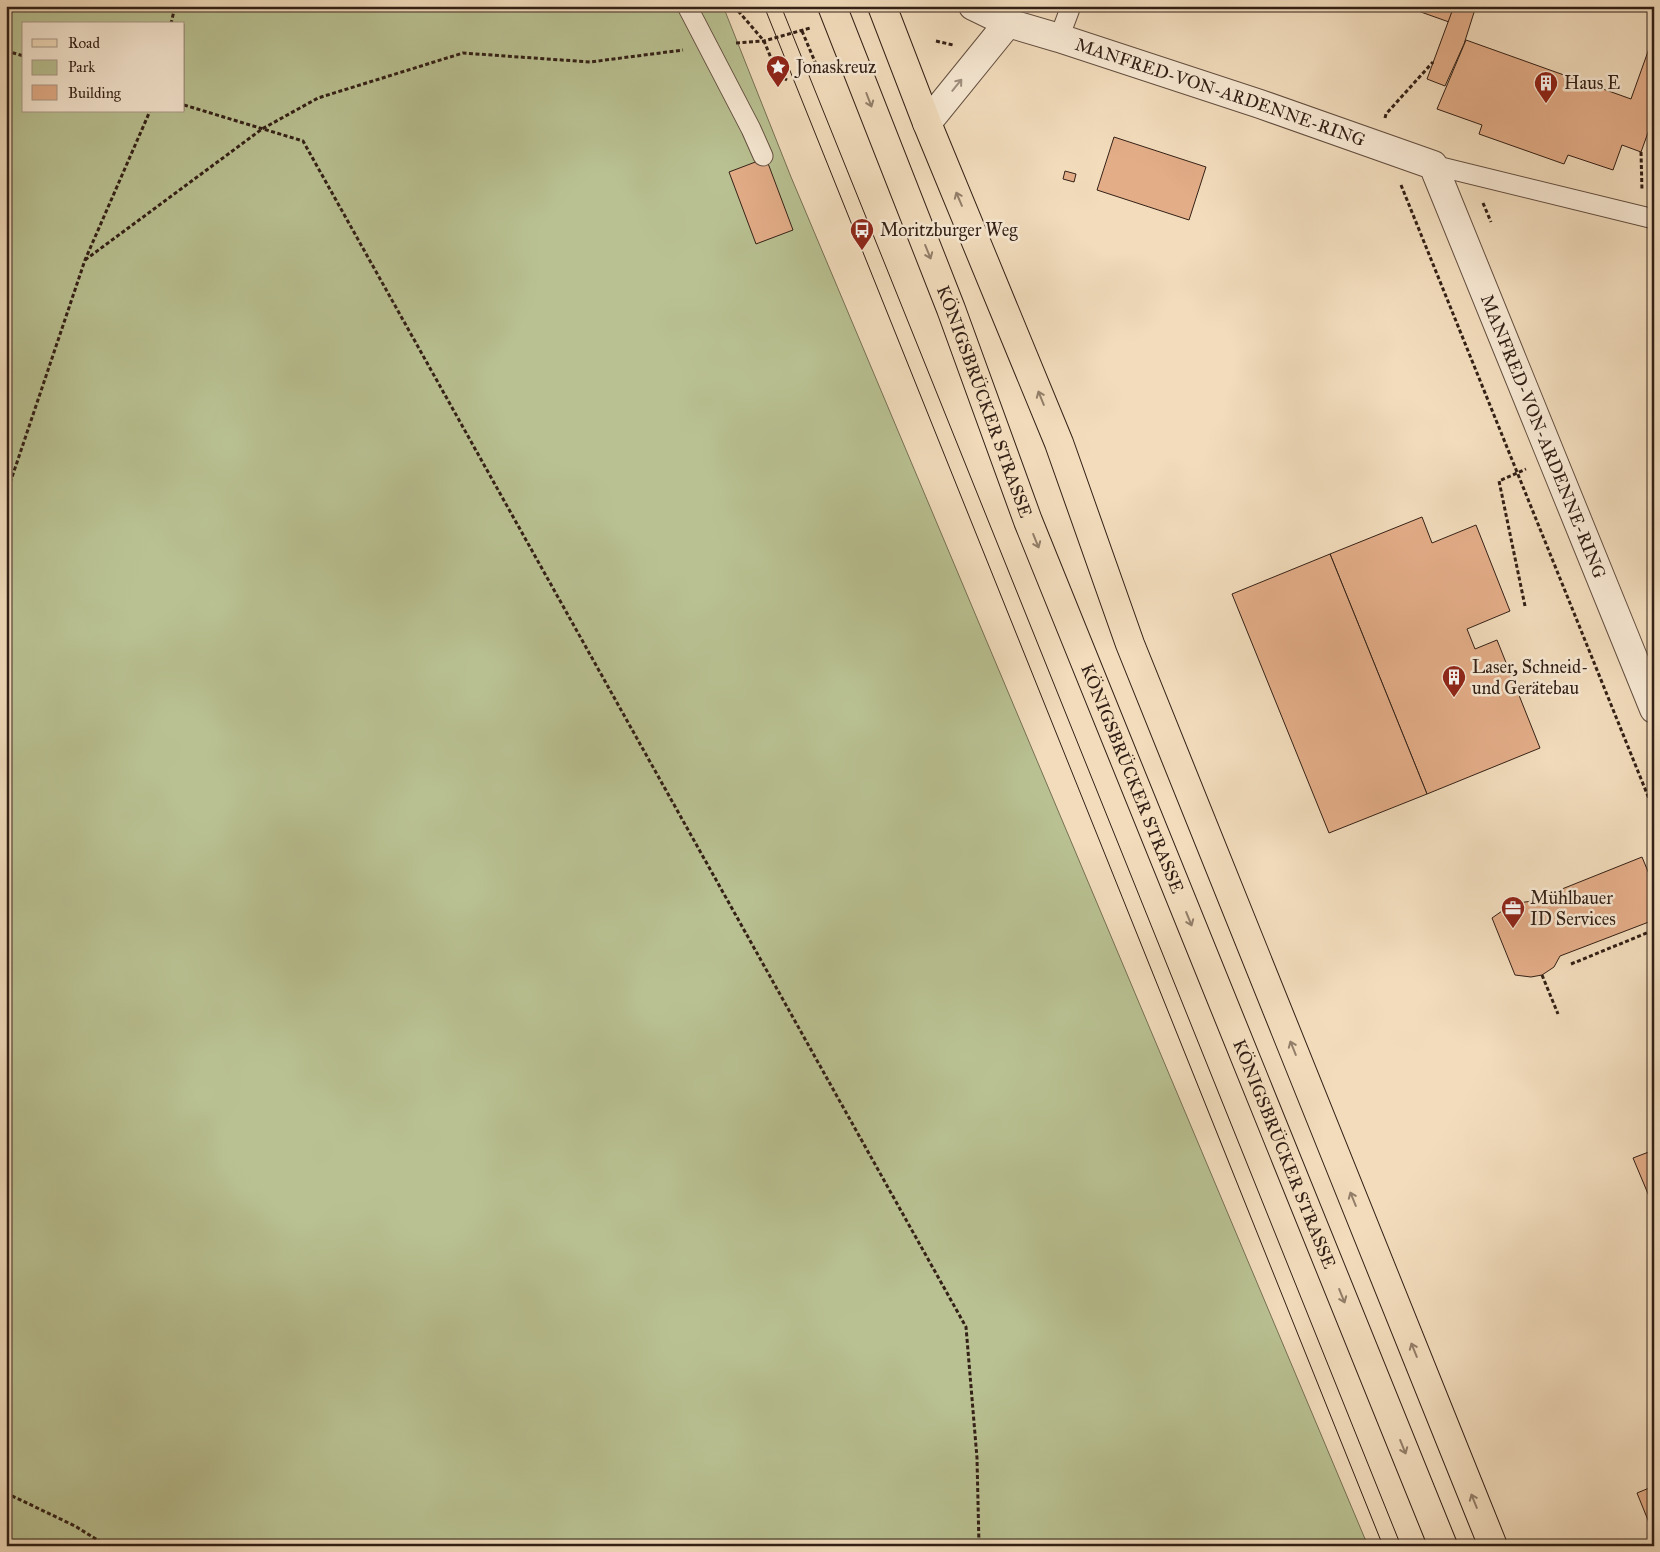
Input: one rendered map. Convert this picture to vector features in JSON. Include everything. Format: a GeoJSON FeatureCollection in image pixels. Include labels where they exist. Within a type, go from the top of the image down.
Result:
{"type":"FeatureCollection","features":[{"type":"Feature","properties":{"kind":"main road","name":"KÖNIGSBRÜCKER STRASSE"},"geometry":{"type":"LineString","coordinates":[[832,6],[951,309],[1028,521],[1443,1546]]}},
{"type":"Feature","properties":{"kind":"main road"},"geometry":{"type":"LineString","coordinates":[[882,6],[927,123],[1059,443],[1130,644],[1493,1546]]}},
{"type":"Feature","properties":{"kind":"street","name":"MANFRED-VON-ARDENNE-RING"},"geometry":{"type":"LineString","coordinates":[[973,6],[1008,23],[1315,122],[1433,165],[1654,709]]}},
{"type":"Feature","properties":{"kind":"street"},"geometry":{"type":"LineString","coordinates":[[927,123],[1008,23]]}},
{"type":"Feature","properties":{"kind":"lane"},"geometry":{"type":"LineString","coordinates":[[687,6],[763,156]]}},
{"type":"Feature","properties":{"kind":"lane"},"geometry":{"type":"LineString","coordinates":[[1059,38],[1072,6]]}},
{"type":"Feature","properties":{"kind":"lane","name":"MANFRED-VON-ARDENNE-RING"},"geometry":{"type":"LineString","coordinates":[[1433,165],[1654,219]]}},
{"type":"Feature","properties":{"kind":"path"},"geometry":{"type":"LineString","coordinates":[[171,22],[175,6]]}},
{"type":"Feature","properties":{"kind":"path"},"geometry":{"type":"LineString","coordinates":[[734,6],[764,41],[778,74],[787,80]]}},
{"type":"Feature","properties":{"kind":"path"},"geometry":{"type":"LineString","coordinates":[[1644,6],[1654,9]]}},
{"type":"Feature","properties":{"kind":"path"},"geometry":{"type":"LineString","coordinates":[[85,260],[262,129],[318,98],[463,53],[590,62],[708,46],[764,41],[802,31],[818,70],[815,74]]}},
{"type":"Feature","properties":{"kind":"path"},"geometry":{"type":"LineString","coordinates":[[6,51],[22,55]]}},
{"type":"Feature","properties":{"kind":"path"},"geometry":{"type":"LineString","coordinates":[[1386,114],[1434,62]]}},
{"type":"Feature","properties":{"kind":"path"},"geometry":{"type":"LineString","coordinates":[[185,105],[303,141],[966,1327],[977,1458],[979,1546]]}},
{"type":"Feature","properties":{"kind":"path"},"geometry":{"type":"LineString","coordinates":[[6,495],[85,260],[150,112]]}},
{"type":"Feature","properties":{"kind":"path"},"geometry":{"type":"LineString","coordinates":[[1386,148],[1654,811]]}},
{"type":"Feature","properties":{"kind":"path"},"geometry":{"type":"LineString","coordinates":[[1641,152],[1642,198]]}},
{"type":"Feature","properties":{"kind":"path"},"geometry":{"type":"LineString","coordinates":[[1525,606],[1499,481],[1552,458]]}},
{"type":"Feature","properties":{"kind":"path"},"geometry":{"type":"LineString","coordinates":[[1571,964],[1654,930]]}},
{"type":"Feature","properties":{"kind":"path"},"geometry":{"type":"LineString","coordinates":[[1542,975],[1558,1014]]}},
{"type":"Feature","properties":{"kind":"path"},"geometry":{"type":"LineString","coordinates":[[6,1493],[75,1526],[106,1546]]}},
{"type":"Feature","properties":{"kind":"green space"},"geometry":{"type":"Polygon","coordinates":[[[6,6],[723,6],[791,177],[1368,1546],[6,1546],[6,6]]]}},
{"type":"Feature","properties":{"kind":"building"},"geometry":{"type":"Polygon","coordinates":[[[1404,6],[1454,6],[1449,22],[1404,6]]]}},
{"type":"Feature","properties":{"kind":"building"},"geometry":{"type":"Polygon","coordinates":[[[1454,6],[1476,6],[1464,44],[1445,86],[1427,79],[1454,6]]]}},
{"type":"Feature","properties":{"kind":"building","name":"Haus E"},"geometry":{"type":"Polygon","coordinates":[[[1466,40],[1631,99],[1651,43],[1654,44],[1654,116],[1641,152],[1622,145],[1613,170],[1568,155],[1564,164],[1479,134],[1482,125],[1437,109],[1466,40]]]}},
{"type":"Feature","properties":{"kind":"building"},"geometry":{"type":"Polygon","coordinates":[[[1114,137],[1206,167],[1189,220],[1097,190],[1114,137]]]}},
{"type":"Feature","properties":{"kind":"building"},"geometry":{"type":"Polygon","coordinates":[[[766,158],[793,230],[756,244],[729,172],[766,158]]]}},
{"type":"Feature","properties":{"kind":"building"},"geometry":{"type":"Polygon","coordinates":[[[1065,171],[1076,174],[1074,182],[1063,179],[1065,171]]]}},
{"type":"Feature","properties":{"kind":"building","name":"Laser, Schneid- und Gerätebau"},"geometry":{"type":"Polygon","coordinates":[[[1422,517],[1432,543],[1476,525],[1510,611],[1467,629],[1475,649],[1497,640],[1540,748],[1427,794],[1330,554],[1422,517]]]}},
{"type":"Feature","properties":{"kind":"building"},"geometry":{"type":"Polygon","coordinates":[[[1330,554],[1427,794],[1329,833],[1232,594],[1330,554]]]}},
{"type":"Feature","properties":{"kind":"building"},"geometry":{"type":"Polygon","coordinates":[[[1642,857],[1654,886],[1654,920],[1560,956],[1554,967],[1542,975],[1531,977],[1515,975],[1492,918],[1512,904],[1532,901],[1642,857]]]}},
{"type":"Feature","properties":{"kind":"building"},"geometry":{"type":"Polygon","coordinates":[[[1654,1150],[1654,1208],[1633,1158],[1654,1150]]]}},
{"type":"Feature","properties":{"kind":"building"},"geometry":{"type":"Polygon","coordinates":[[[1654,1486],[1654,1535],[1637,1493],[1654,1486]]]}},
{"type":"Feature","properties":{"kind":"tram line"},"geometry":{"type":"LineString","coordinates":[[764,6],[1383,1546]]}},
{"type":"Feature","properties":{"kind":"tram line"},"geometry":{"type":"LineString","coordinates":[[781,6],[1401,1546]]}},
{"type":"Feature","properties":{"kind":"place","name":"Jonaskreuz"},"geometry":{"type":"Point","coordinates":[778,88]}},
{"type":"Feature","properties":{"kind":"place","name":"Haus E"},"geometry":{"type":"Point","coordinates":[1546,104]}},
{"type":"Feature","properties":{"kind":"place","name":"Moritzburger Weg"},"geometry":{"type":"Point","coordinates":[862,251]}},
{"type":"Feature","properties":{"kind":"place","name":"Laser, Schneid- und Gerätebau"},"geometry":{"type":"Point","coordinates":[1454,698]}},
{"type":"Feature","properties":{"kind":"place","name":"Mühlbauer ID Services"},"geometry":{"type":"Point","coordinates":[1513,929]}}]}
